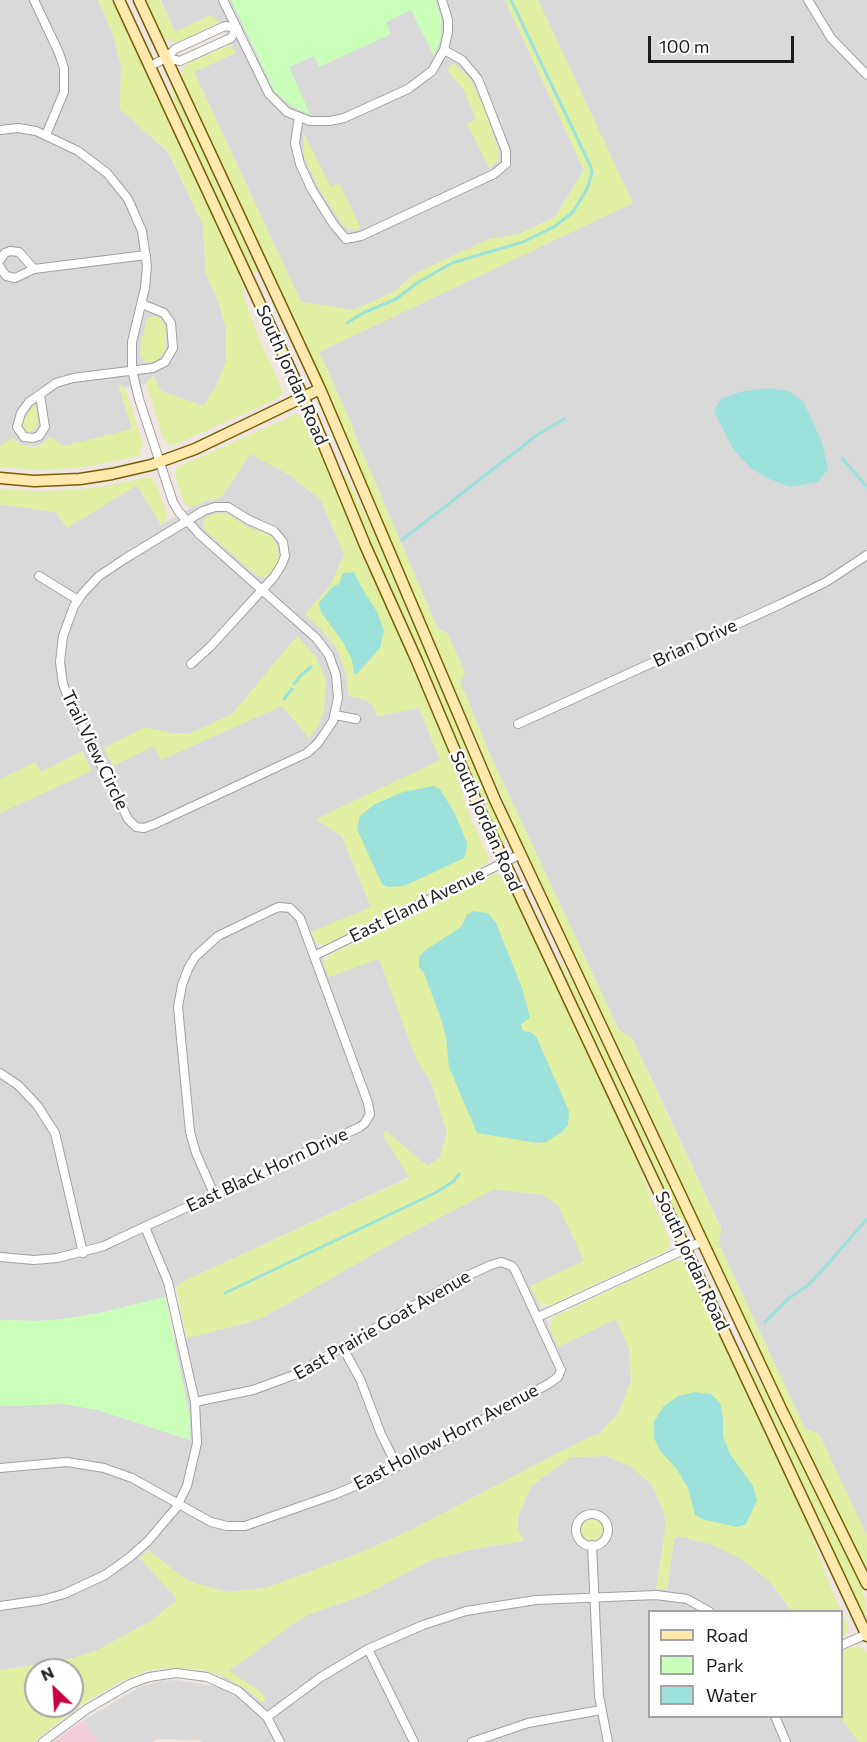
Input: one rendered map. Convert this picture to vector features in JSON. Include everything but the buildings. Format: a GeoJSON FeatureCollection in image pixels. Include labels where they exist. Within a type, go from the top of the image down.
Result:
{"type":"FeatureCollection","features":[{"type":"Feature","properties":{"kind":"main road","name":"South Jordan Road"},"geometry":{"type":"LineString","coordinates":[[119,0],[303,397],[365,545],[504,862],[867,1634]]}},
{"type":"Feature","properties":{"kind":"main road","name":"South Jordan Road"},"geometry":{"type":"LineString","coordinates":[[139,0],[320,389],[484,774],[781,1409],[867,1584]]}},
{"type":"Feature","properties":{"kind":"main road"},"geometry":{"type":"LineString","coordinates":[[0,478],[34,481],[80,479],[127,471],[160,462],[203,445],[320,389]]}},
{"type":"Feature","properties":{"kind":"street"},"geometry":{"type":"LineString","coordinates":[[34,0],[64,68],[64,92],[46,135]]}},
{"type":"Feature","properties":{"kind":"street"},"geometry":{"type":"LineString","coordinates":[[223,0],[269,94],[287,112],[322,122],[350,116],[421,81],[436,65],[444,50],[448,20],[442,0]]}},
{"type":"Feature","properties":{"kind":"street"},"geometry":{"type":"LineString","coordinates":[[808,0],[831,38],[867,75]]}},
{"type":"Feature","properties":{"kind":"street"},"geometry":{"type":"LineString","coordinates":[[150,66],[166,58],[175,49],[225,26],[237,28]]}},
{"type":"Feature","properties":{"kind":"street"},"geometry":{"type":"LineString","coordinates":[[166,58],[180,61],[231,38],[237,28]]}},
{"type":"Feature","properties":{"kind":"street"},"geometry":{"type":"LineString","coordinates":[[299,117],[295,143],[300,164],[312,190],[345,241],[494,174],[509,166],[506,151],[478,79],[462,60],[444,50]]}},
{"type":"Feature","properties":{"kind":"street","name":"Trail View Circle"},"geometry":{"type":"LineString","coordinates":[[0,130],[27,129],[46,135],[87,158],[116,183],[135,213],[142,231],[147,277],[132,342],[132,370],[139,399],[173,501],[187,521],[262,590],[310,633],[329,656],[337,682],[336,715],[325,735],[302,757],[155,824],[134,829],[72,707],[63,684],[60,662],[61,645],[68,620],[78,600],[88,587],[105,572],[187,521],[207,509],[224,506],[274,531],[283,542],[285,556],[280,569],[262,590]]}},
{"type":"Feature","properties":{"kind":"street"},"geometry":{"type":"LineString","coordinates":[[0,260],[10,251],[19,252],[34,269]]}},
{"type":"Feature","properties":{"kind":"street"},"geometry":{"type":"LineString","coordinates":[[0,267],[2,273],[11,278],[24,275],[34,269],[146,255]]}},
{"type":"Feature","properties":{"kind":"street"},"geometry":{"type":"LineString","coordinates":[[40,395],[45,427],[39,436],[24,437],[17,427],[18,419],[29,402],[48,388],[66,379],[160,366],[168,358],[173,348],[172,330],[168,318],[159,310],[142,304]]}},
{"type":"Feature","properties":{"kind":"street","name":"Brian Drive"},"geometry":{"type":"LineString","coordinates":[[518,724],[791,599],[826,582],[867,555]]}},
{"type":"Feature","properties":{"kind":"street"},"geometry":{"type":"LineString","coordinates":[[39,576],[78,600]]}},
{"type":"Feature","properties":{"kind":"street"},"geometry":{"type":"LineString","coordinates":[[191,664],[210,647],[262,590]]}},
{"type":"Feature","properties":{"kind":"street"},"geometry":{"type":"LineString","coordinates":[[336,715],[356,719]]}},
{"type":"Feature","properties":{"kind":"street","name":"East Eland Avenue"},"geometry":{"type":"LineString","coordinates":[[314,956],[521,854]]}},
{"type":"Feature","properties":{"kind":"street"},"geometry":{"type":"LineString","coordinates":[[214,1194],[196,1153],[190,1132],[178,1007],[182,985],[195,957],[218,936],[279,907],[290,908],[295,898]]}},
{"type":"Feature","properties":{"kind":"street","name":"East Black Horn Drive"},"geometry":{"type":"LineString","coordinates":[[0,1257],[34,1260],[57,1258],[104,1246],[360,1127],[369,1118],[368,1103],[300,918],[290,908]]}},
{"type":"Feature","properties":{"kind":"street"},"geometry":{"type":"LineString","coordinates":[[0,1073],[24,1091],[52,1127],[60,1148],[69,1198],[83,1252]]}},
{"type":"Feature","properties":{"kind":"street"},"geometry":{"type":"LineString","coordinates":[[369,1118],[378,1121]]}},
{"type":"Feature","properties":{"kind":"street"},"geometry":{"type":"LineString","coordinates":[[0,1606],[42,1600],[64,1594],[105,1575],[130,1557],[147,1540],[178,1504],[187,1486],[196,1451],[195,1402],[168,1282],[145,1227]]}},
{"type":"Feature","properties":{"kind":"street"},"geometry":{"type":"LineString","coordinates":[[510,1253],[506,1263],[515,1270],[538,1317],[703,1240]]}},
{"type":"Feature","properties":{"kind":"street","name":"East Prairie Goat Avenue"},"geometry":{"type":"LineString","coordinates":[[195,1402],[276,1383],[303,1371],[467,1276],[496,1263],[506,1263]]}},
{"type":"Feature","properties":{"kind":"street","name":"East Hollow Horn Avenue"},"geometry":{"type":"LineString","coordinates":[[0,1468],[56,1462],[95,1466],[132,1478],[212,1522],[227,1526],[245,1526],[336,1494],[397,1466],[563,1375],[538,1317]]}},
{"type":"Feature","properties":{"kind":"street"},"geometry":{"type":"LineString","coordinates":[[343,1348],[360,1380],[381,1434],[397,1466]]}},
{"type":"Feature","properties":{"kind":"street"},"geometry":{"type":"LineString","coordinates":[[593,1514],[605,1521],[608,1530],[605,1539],[592,1545],[580,1539],[577,1530],[580,1520],[593,1514]]}},
{"type":"Feature","properties":{"kind":"street"},"geometry":{"type":"LineString","coordinates":[[592,1545],[598,1680],[601,1710],[608,1742]]}},
{"type":"Feature","properties":{"kind":"street"},"geometry":{"type":"LineString","coordinates":[[267,1717],[321,1677],[368,1649],[434,1621],[481,1608],[536,1600],[673,1596],[708,1610]]}},
{"type":"Feature","properties":{"kind":"street"},"geometry":{"type":"LineString","coordinates":[[843,1645],[867,1634]]}},
{"type":"Feature","properties":{"kind":"street"},"geometry":{"type":"LineString","coordinates":[[368,1649],[414,1742]]}},
{"type":"Feature","properties":{"kind":"street"},"geometry":{"type":"LineString","coordinates":[[43,1742],[109,1695],[137,1681],[163,1674],[192,1674],[220,1682],[243,1695],[267,1717],[280,1742]]}},
{"type":"Feature","properties":{"kind":"street"},"geometry":{"type":"LineString","coordinates":[[472,1742],[528,1723],[601,1710]]}},
{"type":"Feature","properties":{"kind":"street"},"geometry":{"type":"LineString","coordinates":[[776,1718],[786,1742]]}},
{"type":"Feature","properties":{"kind":"shaded area"},"geometry":{"type":"Polygon","coordinates":[[[0,0],[98,0],[112,32],[121,66],[120,109],[168,152],[203,225],[206,274],[218,300],[226,328],[226,361],[216,387],[203,406],[161,391],[154,377],[146,384],[124,388],[119,385],[132,429],[64,446],[50,437],[35,447],[21,445],[13,438],[0,446],[0,0]]]}},
{"type":"Feature","properties":{"kind":"shaded area"},"geometry":{"type":"Polygon","coordinates":[[[161,0],[505,0],[584,170],[555,217],[517,235],[489,239],[416,273],[395,291],[354,310],[301,302],[194,72],[235,53],[219,22],[211,15],[175,32],[161,0]]]}},
{"type":"Feature","properties":{"kind":"shaded area"},"geometry":{"type":"Polygon","coordinates":[[[538,0],[867,0],[867,1537],[819,1434],[805,1429],[719,1244],[721,1228],[656,1088],[632,1038],[619,1030],[492,759],[460,682],[465,672],[447,633],[438,629],[319,352],[632,203],[538,0]]]}},
{"type":"Feature","properties":{"kind":"shaded area"},"geometry":{"type":"Polygon","coordinates":[[[250,453],[290,475],[321,500],[344,554],[331,585],[305,614],[337,649],[346,673],[349,695],[367,700],[374,707],[378,716],[419,708],[441,761],[316,819],[342,836],[371,907],[315,941],[325,962],[324,967],[379,958],[416,1058],[431,1082],[447,1132],[440,1158],[427,1166],[386,1131],[383,1135],[409,1177],[182,1282],[165,1297],[64,1319],[0,1320],[0,504],[56,512],[68,527],[137,485],[161,525],[203,501],[221,498],[250,453]]]}},
{"type":"Feature","properties":{"kind":"shaded area"},"geometry":{"type":"Polygon","coordinates":[[[494,1189],[543,1195],[558,1205],[585,1261],[538,1302],[559,1346],[616,1319],[629,1348],[631,1382],[618,1414],[598,1435],[589,1437],[411,1530],[362,1552],[266,1588],[226,1592],[188,1581],[148,1550],[140,1558],[175,1597],[176,1601],[151,1621],[96,1651],[74,1658],[24,1658],[24,1667],[0,1670],[0,1406],[65,1404],[98,1410],[190,1440],[189,1413],[174,1340],[264,1317],[399,1239],[494,1189]]]}},
{"type":"Feature","properties":{"kind":"shaded area"},"geometry":{"type":"Polygon","coordinates":[[[606,1456],[632,1467],[652,1485],[664,1512],[666,1526],[656,1588],[667,1589],[674,1539],[679,1536],[711,1544],[742,1559],[770,1582],[791,1610],[648,1610],[648,1718],[841,1718],[859,1742],[202,1742],[200,1740],[158,1739],[152,1742],[98,1742],[84,1720],[138,1688],[160,1681],[178,1680],[212,1686],[228,1671],[296,1622],[310,1614],[366,1594],[431,1560],[478,1548],[524,1541],[518,1530],[518,1516],[531,1486],[571,1457],[606,1456]]]}},
{"type":"Feature","properties":{"kind":"shaded area"},"geometry":{"type":"Polygon","coordinates":[[[84,1720],[98,1742],[54,1742],[64,1734],[84,1720]]]}},
{"type":"Feature","properties":{"kind":"green space"},"geometry":{"type":"Polygon","coordinates":[[[98,0],[112,0],[238,271],[244,297],[258,336],[283,392],[277,399],[174,445],[170,445],[163,437],[146,382],[154,376],[161,391],[203,406],[216,387],[226,361],[226,328],[218,300],[206,274],[203,225],[169,152],[120,109],[121,66],[112,32],[98,0]]]}},
{"type":"Feature","properties":{"kind":"green space"},"geometry":{"type":"Polygon","coordinates":[[[146,0],[160,0],[175,32],[211,15],[219,22],[179,42],[169,42],[162,35],[146,0]]]}},
{"type":"Feature","properties":{"kind":"green space"},"geometry":{"type":"Polygon","coordinates":[[[231,0],[435,0],[441,18],[441,37],[434,56],[411,10],[386,22],[391,34],[319,67],[314,56],[289,67],[310,114],[294,108],[275,92],[231,0]]]}},
{"type":"Feature","properties":{"kind":"green space"},"geometry":{"type":"Polygon","coordinates":[[[505,0],[538,0],[633,203],[319,352],[438,629],[447,633],[465,672],[460,682],[492,759],[619,1030],[632,1038],[721,1229],[719,1244],[805,1429],[819,1434],[867,1536],[867,1569],[799,1434],[517,832],[305,343],[182,77],[183,70],[188,63],[230,45],[235,53],[194,72],[301,302],[354,310],[395,291],[416,273],[489,239],[517,235],[555,217],[584,170],[505,0]]]}},
{"type":"Feature","properties":{"kind":"green space"},"geometry":{"type":"Polygon","coordinates":[[[453,63],[470,78],[483,105],[499,152],[498,161],[489,168],[467,124],[476,119],[463,89],[447,70],[453,63]]]}},
{"type":"Feature","properties":{"kind":"green space"},"geometry":{"type":"Polygon","coordinates":[[[171,88],[173,88],[257,270],[255,274],[252,272],[176,109],[171,88]]]}},
{"type":"Feature","properties":{"kind":"green space"},"geometry":{"type":"Polygon","coordinates":[[[303,132],[331,187],[339,183],[361,228],[351,230],[344,227],[320,190],[304,157],[303,132]]]}},
{"type":"Feature","properties":{"kind":"green space"},"geometry":{"type":"Polygon","coordinates":[[[154,316],[162,319],[164,323],[166,351],[156,361],[145,363],[140,354],[141,342],[147,318],[154,316]]]}},
{"type":"Feature","properties":{"kind":"green space"},"geometry":{"type":"Polygon","coordinates":[[[118,385],[125,388],[143,444],[139,450],[142,454],[83,467],[43,470],[0,467],[0,446],[13,438],[21,445],[31,447],[40,446],[50,437],[64,446],[132,429],[118,385]]]}},
{"type":"Feature","properties":{"kind":"green space"},"geometry":{"type":"Polygon","coordinates":[[[33,405],[36,406],[38,427],[30,432],[25,431],[23,421],[33,405]]]}},
{"type":"Feature","properties":{"kind":"green space"},"geometry":{"type":"Polygon","coordinates":[[[297,414],[304,417],[313,432],[360,550],[451,757],[470,817],[489,858],[487,863],[478,868],[325,945],[316,943],[311,932],[371,907],[342,836],[316,819],[440,760],[419,708],[377,716],[374,707],[367,700],[349,696],[346,673],[337,649],[305,614],[331,585],[344,554],[321,500],[290,475],[250,454],[221,498],[209,499],[193,507],[187,506],[184,502],[176,479],[176,468],[297,414]]]}},
{"type":"Feature","properties":{"kind":"green space"},"geometry":{"type":"Polygon","coordinates":[[[345,474],[383,550],[503,830],[505,843],[503,847],[409,627],[372,549],[343,475],[345,474]]]}},
{"type":"Feature","properties":{"kind":"green space"},"geometry":{"type":"Polygon","coordinates":[[[150,477],[156,485],[167,514],[165,523],[161,525],[137,485],[67,528],[56,512],[0,504],[0,489],[75,490],[150,477]]]}},
{"type":"Feature","properties":{"kind":"green space"},"geometry":{"type":"Polygon","coordinates":[[[220,513],[228,514],[246,526],[272,537],[277,545],[279,558],[275,568],[269,574],[265,577],[257,576],[205,530],[204,519],[220,513]]]}},
{"type":"Feature","properties":{"kind":"green space"},"geometry":{"type":"Polygon","coordinates":[[[297,636],[316,657],[326,681],[324,709],[319,724],[309,738],[282,706],[161,760],[154,746],[113,766],[104,748],[145,727],[171,733],[191,733],[232,714],[297,636]]]}},
{"type":"Feature","properties":{"kind":"green space"},"geometry":{"type":"Polygon","coordinates":[[[82,751],[92,771],[0,813],[0,779],[35,762],[41,772],[82,751]]]}},
{"type":"Feature","properties":{"kind":"green space"},"geometry":{"type":"Polygon","coordinates":[[[494,874],[506,880],[595,1065],[634,1152],[669,1239],[669,1248],[548,1306],[540,1304],[530,1286],[584,1261],[558,1205],[542,1195],[494,1189],[399,1239],[264,1317],[187,1338],[176,1287],[182,1282],[409,1178],[383,1134],[386,1131],[427,1166],[440,1158],[447,1132],[431,1082],[416,1058],[379,959],[329,977],[324,966],[328,956],[494,874]]]}},
{"type":"Feature","properties":{"kind":"green space"},"geometry":{"type":"Polygon","coordinates":[[[561,963],[587,1007],[615,1065],[684,1216],[687,1231],[685,1231],[558,964],[561,963]]]}},
{"type":"Feature","properties":{"kind":"green space"},"geometry":{"type":"Polygon","coordinates":[[[671,1261],[683,1262],[689,1268],[808,1525],[841,1610],[791,1610],[770,1582],[742,1559],[711,1544],[679,1536],[674,1539],[667,1590],[656,1588],[666,1525],[664,1512],[652,1485],[632,1467],[606,1456],[571,1457],[531,1486],[518,1516],[518,1530],[524,1541],[478,1548],[431,1560],[366,1594],[310,1614],[229,1671],[260,1691],[266,1699],[262,1703],[249,1691],[223,1676],[200,1669],[163,1668],[146,1671],[119,1682],[84,1704],[84,1658],[74,1658],[96,1651],[151,1621],[176,1601],[175,1597],[140,1558],[148,1550],[188,1581],[226,1592],[266,1588],[362,1552],[411,1530],[589,1437],[598,1435],[618,1414],[631,1382],[629,1348],[616,1319],[558,1347],[550,1328],[552,1318],[671,1261]]]}},
{"type":"Feature","properties":{"kind":"green space"},"geometry":{"type":"Polygon","coordinates":[[[165,1297],[189,1413],[190,1440],[98,1410],[64,1404],[0,1406],[0,1320],[64,1319],[165,1297]]]}},
{"type":"Feature","properties":{"kind":"green space"},"geometry":{"type":"Polygon","coordinates":[[[741,1349],[768,1396],[860,1580],[865,1598],[866,1615],[863,1617],[739,1350],[741,1349]]]}},
{"type":"Feature","properties":{"kind":"green space"},"geometry":{"type":"Polygon","coordinates":[[[588,1519],[596,1519],[603,1526],[603,1534],[596,1541],[588,1541],[581,1534],[581,1526],[588,1519]]]}},
{"type":"Feature","properties":{"kind":"green space"},"geometry":{"type":"Polygon","coordinates":[[[843,1615],[849,1629],[843,1638],[843,1615]]]}},
{"type":"Feature","properties":{"kind":"green space"},"geometry":{"type":"Polygon","coordinates":[[[856,1646],[867,1653],[867,1742],[859,1742],[841,1718],[843,1718],[843,1651],[856,1646]]]}},
{"type":"Feature","properties":{"kind":"green space"},"geometry":{"type":"Polygon","coordinates":[[[24,1667],[24,1718],[64,1718],[33,1742],[0,1742],[0,1670],[24,1667]]]}},
{"type":"Feature","properties":{"kind":"water"},"geometry":{"type":"Polygon","coordinates":[[[768,388],[788,391],[803,401],[822,442],[828,469],[818,482],[790,487],[767,478],[751,468],[733,449],[714,411],[721,399],[740,392],[768,388]]]}},
{"type":"Feature","properties":{"kind":"water"},"geometry":{"type":"Polygon","coordinates":[[[354,572],[377,612],[384,630],[380,648],[358,673],[354,674],[352,660],[343,642],[321,612],[319,603],[332,587],[339,584],[343,573],[354,572]]]}},
{"type":"Feature","properties":{"kind":"water"},"geometry":{"type":"Polygon","coordinates":[[[434,786],[440,789],[455,814],[467,843],[464,858],[403,886],[388,887],[382,884],[357,829],[360,816],[375,804],[403,792],[434,786]]]}},
{"type":"Feature","properties":{"kind":"water"},"geometry":{"type":"Polygon","coordinates":[[[473,911],[488,913],[496,923],[522,988],[530,1018],[521,1024],[523,1031],[536,1036],[569,1111],[568,1125],[562,1132],[546,1142],[537,1143],[477,1133],[449,1067],[446,1037],[424,973],[419,967],[419,957],[424,951],[461,927],[467,915],[473,911]]]}},
{"type":"Feature","properties":{"kind":"water"},"geometry":{"type":"Polygon","coordinates":[[[695,1392],[711,1394],[720,1403],[723,1436],[730,1454],[753,1486],[757,1501],[746,1524],[738,1527],[705,1520],[695,1515],[688,1488],[676,1468],[660,1451],[654,1438],[654,1422],[663,1407],[678,1396],[695,1392]]]}},
{"type":"Feature","properties":{"kind":"waterway"},"geometry":{"type":"LineString","coordinates":[[347,323],[363,313],[396,299],[417,283],[452,263],[523,242],[554,227],[573,212],[587,189],[592,173],[590,165],[511,0]]}},
{"type":"Feature","properties":{"kind":"waterway"},"geometry":{"type":"LineString","coordinates":[[402,540],[537,435],[564,419]]}},
{"type":"Feature","properties":{"kind":"waterway"},"geometry":{"type":"LineString","coordinates":[[842,458],[867,487]]}},
{"type":"Feature","properties":{"kind":"waterway"},"geometry":{"type":"LineString","coordinates":[[294,684],[311,667]]}},
{"type":"Feature","properties":{"kind":"waterway"},"geometry":{"type":"LineString","coordinates":[[284,699],[292,689]]}},
{"type":"Feature","properties":{"kind":"waterway"},"geometry":{"type":"LineString","coordinates":[[225,1293],[437,1192],[454,1181],[459,1174]]}},
{"type":"Feature","properties":{"kind":"waterway"},"geometry":{"type":"LineString","coordinates":[[765,1322],[789,1298],[818,1275],[867,1219]]}}]}
